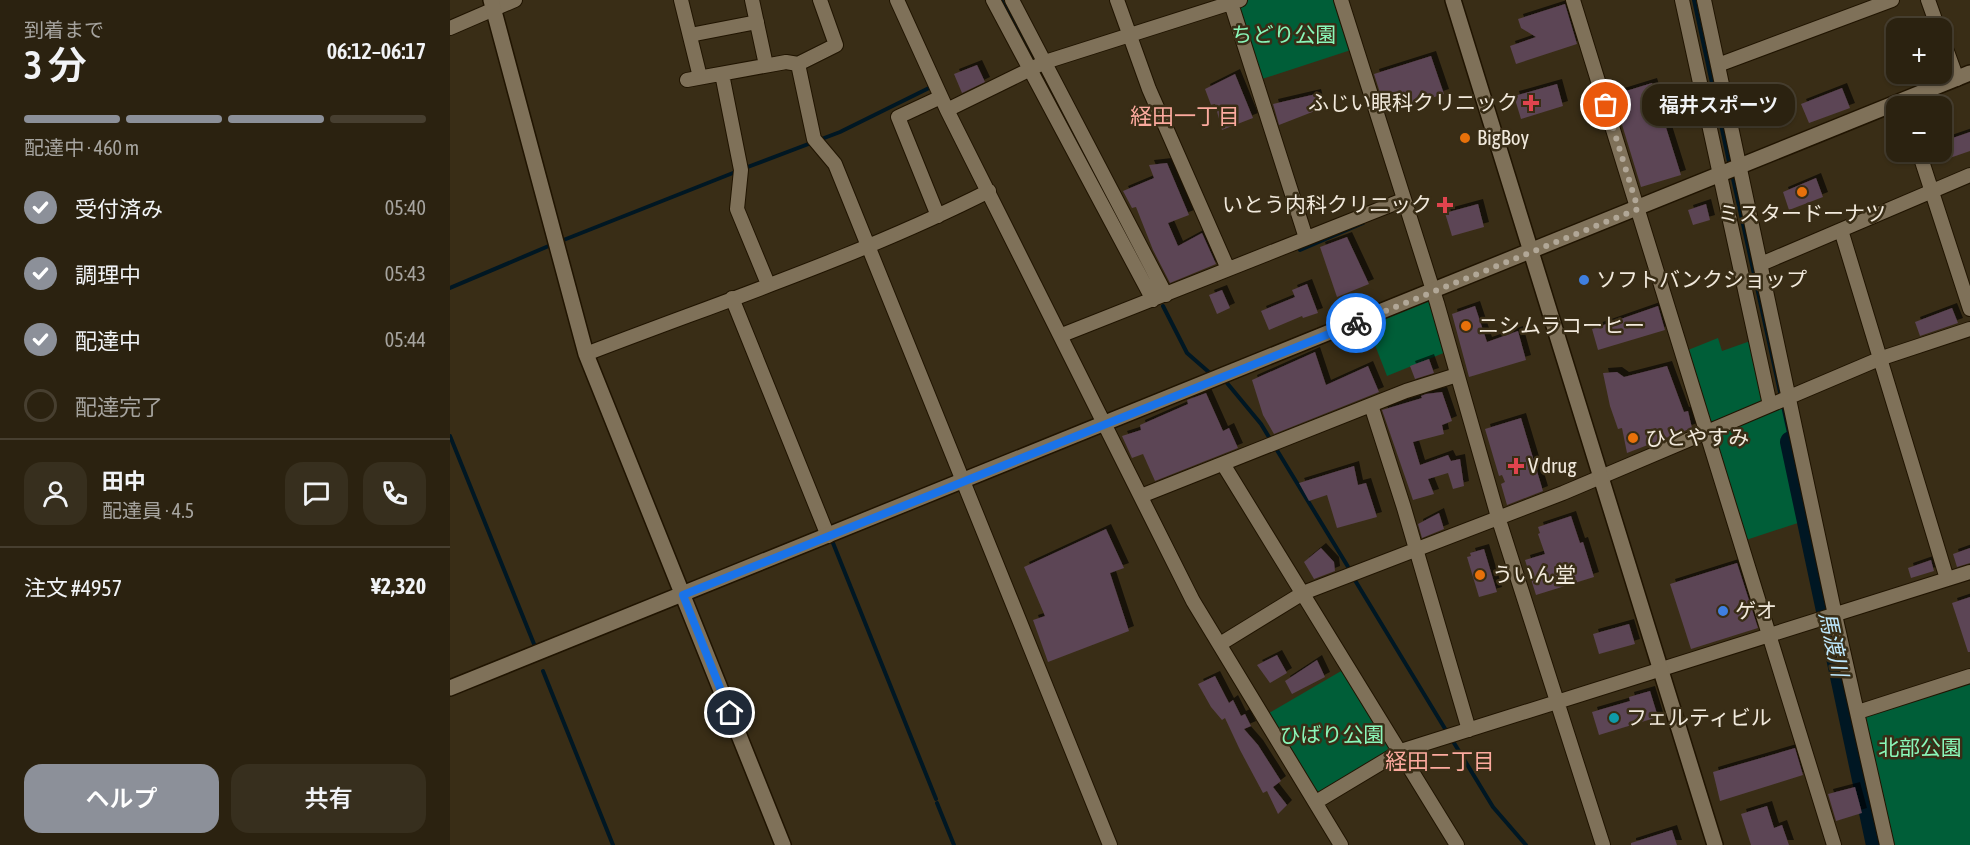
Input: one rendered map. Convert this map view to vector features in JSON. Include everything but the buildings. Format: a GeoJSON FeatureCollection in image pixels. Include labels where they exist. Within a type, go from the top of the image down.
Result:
{"type":"FeatureCollection","features":[{"type":"Feature","properties":{"kind":"street"},"geometry":{"type":"LineString","coordinates":[[450,28],[493,5],[515,0]]}},
{"type":"Feature","properties":{"kind":"street"},"geometry":{"type":"LineString","coordinates":[[681,0],[690,35],[693,78],[786,62],[798,64],[836,45],[820,0]]}},
{"type":"Feature","properties":{"kind":"street"},"geometry":{"type":"LineString","coordinates":[[752,0],[766,65]]}},
{"type":"Feature","properties":{"kind":"street"},"geometry":{"type":"LineString","coordinates":[[897,0],[947,110],[1062,335],[1193,601],[1341,845]]}},
{"type":"Feature","properties":{"kind":"street"},"geometry":{"type":"LineString","coordinates":[[993,0],[1153,300]]}},
{"type":"Feature","properties":{"kind":"street"},"geometry":{"type":"LineString","coordinates":[[1012,0],[1166,295]]}},
{"type":"Feature","properties":{"kind":"street"},"geometry":{"type":"LineString","coordinates":[[1117,0],[1128,35],[1228,269]]}},
{"type":"Feature","properties":{"kind":"street"},"geometry":{"type":"LineString","coordinates":[[1341,0],[1433,292],[1498,517],[1560,702],[1603,845]]}},
{"type":"Feature","properties":{"kind":"street"},"geometry":{"type":"LineString","coordinates":[[1453,0],[1715,845]]}},
{"type":"Feature","properties":{"kind":"street"},"geometry":{"type":"LineString","coordinates":[[1573,0],[1834,845]]}},
{"type":"Feature","properties":{"kind":"street"},"geometry":{"type":"LineString","coordinates":[[1682,0],[1770,405]]}},
{"type":"Feature","properties":{"kind":"street"},"geometry":{"type":"LineString","coordinates":[[1704,0],[1835,615],[1887,845]]}},
{"type":"Feature","properties":{"kind":"street"},"geometry":{"type":"LineString","coordinates":[[1718,65],[1892,0]]}},
{"type":"Feature","properties":{"kind":"street"},"geometry":{"type":"LineString","coordinates":[[1928,0],[1934,18]]}},
{"type":"Feature","properties":{"kind":"street"},"geometry":{"type":"LineString","coordinates":[[947,110],[1045,62],[1234,1],[1306,238]]}},
{"type":"Feature","properties":{"kind":"street"},"geometry":{"type":"LineString","coordinates":[[493,5],[586,354],[783,845]]}},
{"type":"Feature","properties":{"kind":"street"},"geometry":{"type":"LineString","coordinates":[[690,35],[757,22]]}},
{"type":"Feature","properties":{"kind":"street"},"geometry":{"type":"LineString","coordinates":[[1921,96],[1963,76],[1952,56]]}},
{"type":"Feature","properties":{"kind":"street"},"geometry":{"type":"LineString","coordinates":[[798,64],[814,139],[835,164],[1110,845]]}},
{"type":"Feature","properties":{"kind":"street"},"geometry":{"type":"LineString","coordinates":[[722,74],[741,170],[737,209],[768,284]]}},
{"type":"Feature","properties":{"kind":"street"},"geometry":{"type":"LineString","coordinates":[[938,216],[898,117],[941,97]]}},
{"type":"Feature","properties":{"kind":"street"},"geometry":{"type":"LineString","coordinates":[[450,688],[1721,175],[1886,111]]}},
{"type":"Feature","properties":{"kind":"street"},"geometry":{"type":"LineString","coordinates":[[1922,162],[1970,309]]}},
{"type":"Feature","properties":{"kind":"street"},"geometry":{"type":"LineString","coordinates":[[1761,264],[1970,175]]}},
{"type":"Feature","properties":{"kind":"street"},"geometry":{"type":"LineString","coordinates":[[586,354],[868,246],[989,191]]}},
{"type":"Feature","properties":{"kind":"street"},"geometry":{"type":"LineString","coordinates":[[1062,335],[1403,200]]}},
{"type":"Feature","properties":{"kind":"street"},"geometry":{"type":"LineString","coordinates":[[1841,230],[1947,579]]}},
{"type":"Feature","properties":{"kind":"street"},"geometry":{"type":"LineString","coordinates":[[732,298],[828,536]]}},
{"type":"Feature","properties":{"kind":"street"},"geometry":{"type":"LineString","coordinates":[[1220,644],[1303,593],[1600,478],[1789,396],[1879,360],[1970,329]]}},
{"type":"Feature","properties":{"kind":"street"},"geometry":{"type":"LineString","coordinates":[[1141,496],[1371,405],[1457,375]]}},
{"type":"Feature","properties":{"kind":"street"},"geometry":{"type":"LineString","coordinates":[[1371,405],[1417,550],[1468,730]]}},
{"type":"Feature","properties":{"kind":"street"},"geometry":{"type":"LineString","coordinates":[[1223,464],[1457,845]]}},
{"type":"Feature","properties":{"kind":"street"},"geometry":{"type":"LineString","coordinates":[[1316,802],[1401,751],[1970,572]]}},
{"type":"Feature","properties":{"kind":"street"},"geometry":{"type":"LineString","coordinates":[[1858,712],[1970,676]]}},
{"type":"Feature","properties":{"kind":"green space","name":"ちどり公園"},"geometry":{"type":"Polygon","coordinates":[[[1247,0],[1338,0],[1354,49],[1262,79],[1237,3],[1247,0]]]}},
{"type":"Feature","properties":{"kind":"green space"},"geometry":{"type":"Polygon","coordinates":[[[1427,296],[1446,352],[1387,376],[1366,322],[1427,296]]]}},
{"type":"Feature","properties":{"kind":"green space"},"geometry":{"type":"Polygon","coordinates":[[[1718,338],[1722,351],[1756,339],[1770,404],[1782,400],[1804,521],[1743,541],[1688,350],[1718,338]]]}},
{"type":"Feature","properties":{"kind":"green space","name":"ひばり公園"},"geometry":{"type":"Polygon","coordinates":[[[1348,667],[1401,751],[1316,802],[1264,716],[1348,667]]]}},
{"type":"Feature","properties":{"kind":"green space","name":"北部公園"},"geometry":{"type":"Polygon","coordinates":[[[1970,678],[1970,845],[1888,845],[1860,714],[1970,678]]]}},
{"type":"Feature","properties":{"kind":"waterway"},"geometry":{"type":"LineString","coordinates":[[1001,0],[1034,61]]}},
{"type":"Feature","properties":{"kind":"waterway"},"geometry":{"type":"LineString","coordinates":[[1694,0],[1730,166]]}},
{"type":"Feature","properties":{"kind":"waterway"},"geometry":{"type":"LineString","coordinates":[[745,168],[840,132],[931,87]]}},
{"type":"Feature","properties":{"kind":"waterway"},"geometry":{"type":"LineString","coordinates":[[561,241],[738,171]]}},
{"type":"Feature","properties":{"kind":"waterway"},"geometry":{"type":"LineString","coordinates":[[1732,174],[1791,442]]}},
{"type":"Feature","properties":{"kind":"waterway"},"geometry":{"type":"LineString","coordinates":[[1300,250],[1363,223]]}},
{"type":"Feature","properties":{"kind":"waterway"},"geometry":{"type":"LineString","coordinates":[[450,288],[551,245]]}},
{"type":"Feature","properties":{"kind":"waterway"},"geometry":{"type":"LineString","coordinates":[[1163,306],[1187,353],[1211,374]]}},
{"type":"Feature","properties":{"kind":"waterway"},"geometry":{"type":"LineString","coordinates":[[1227,383],[1261,424],[1350,570]]}},
{"type":"Feature","properties":{"kind":"waterway"},"geometry":{"type":"LineString","coordinates":[[450,436],[534,644]]}},
{"type":"Feature","properties":{"kind":"waterway","name":"馬渡川"},"geometry":{"type":"LineString","coordinates":[[1791,442],[1877,845]]}},
{"type":"Feature","properties":{"kind":"waterway"},"geometry":{"type":"LineString","coordinates":[[831,538],[936,799]]}},
{"type":"Feature","properties":{"kind":"waterway"},"geometry":{"type":"LineString","coordinates":[[1353,577],[1447,732]]}},
{"type":"Feature","properties":{"kind":"waterway"},"geometry":{"type":"LineString","coordinates":[[543,671],[613,845]]}},
{"type":"Feature","properties":{"kind":"waterway"},"geometry":{"type":"LineString","coordinates":[[1451,738],[1493,807],[1526,845]]}},
{"type":"Feature","properties":{"kind":"waterway"},"geometry":{"type":"LineString","coordinates":[[937,803],[954,845]]}},
{"type":"Feature","properties":{"kind":"way so far"},"geometry":{"type":"LineString","coordinates":[[1356,323],[1638,209],[1606,105]]}},
{"type":"Feature","properties":{"kind":"place","name":"ふじい眼科クリニック"},"geometry":{"type":"Point","coordinates":[1531,103]}},
{"type":"Feature","properties":{"kind":"place","name":"福井スポーツ"},"geometry":{"type":"Point","coordinates":[1606,105]}},
{"type":"Feature","properties":{"kind":"place","name":"BigBoy"},"geometry":{"type":"Point","coordinates":[1465,138]}},
{"type":"Feature","properties":{"kind":"place","name":"ミスタードーナツ"},"geometry":{"type":"Point","coordinates":[1802,192]}},
{"type":"Feature","properties":{"kind":"place","name":"いとう内科クリニック"},"geometry":{"type":"Point","coordinates":[1445,205]}},
{"type":"Feature","properties":{"kind":"place","name":"ソフトバンクショップ"},"geometry":{"type":"Point","coordinates":[1584,280]}},
{"type":"Feature","properties":{"kind":"place","name":"ニシムラコーヒー"},"geometry":{"type":"Point","coordinates":[1466,326]}},
{"type":"Feature","properties":{"kind":"place","name":"ひとやすみ"},"geometry":{"type":"Point","coordinates":[1633,438]}},
{"type":"Feature","properties":{"kind":"place","name":"V drug"},"geometry":{"type":"Point","coordinates":[1516,466]}},
{"type":"Feature","properties":{"kind":"place","name":"ういん堂"},"geometry":{"type":"Point","coordinates":[1480,575]}},
{"type":"Feature","properties":{"kind":"place","name":"ゲオ"},"geometry":{"type":"Point","coordinates":[1723,611]}},
{"type":"Feature","properties":{"kind":"place","name":"フェルティビル"},"geometry":{"type":"Point","coordinates":[1614,718]}},
{"type":"Feature","properties":{"kind":"district","name":"経田一丁目"},"geometry":{"type":"Point","coordinates":[1185,116]}},
{"type":"Feature","properties":{"kind":"district","name":"経田二丁目"},"geometry":{"type":"Point","coordinates":[1440,761]}},
{"type":"Feature","properties":{"kind":"route"},"geometry":{"type":"LineString","coordinates":[[730,713],[683,595],[1356,323]]}}]}
